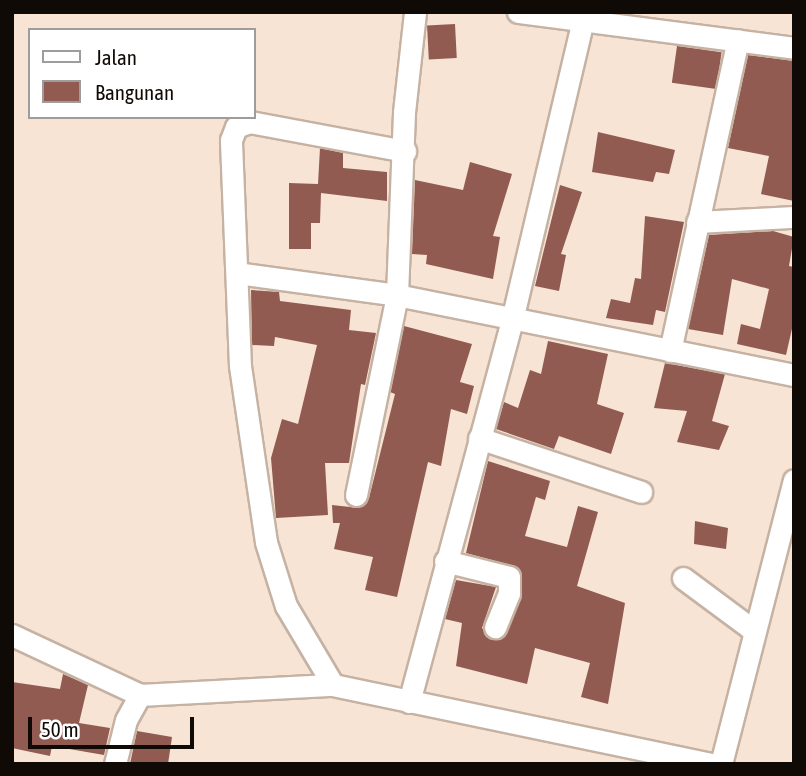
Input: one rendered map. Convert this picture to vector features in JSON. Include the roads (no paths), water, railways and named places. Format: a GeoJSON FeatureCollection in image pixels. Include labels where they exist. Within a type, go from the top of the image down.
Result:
{"type":"FeatureCollection","features":[{"type":"Feature","properties":{"kind":"street"},"geometry":{"type":"LineString","coordinates":[[356,495],[397,295],[405,151],[404,112],[415,12]]}},
{"type":"Feature","properties":{"kind":"street"},"geometry":{"type":"LineString","coordinates":[[518,12],[794,48]]}},
{"type":"Feature","properties":{"kind":"street"},"geometry":{"type":"LineString","coordinates":[[409,702],[444,561],[512,320],[583,19]]}},
{"type":"Feature","properties":{"kind":"street"},"geometry":{"type":"LineString","coordinates":[[670,351],[738,40]]}},
{"type":"Feature","properties":{"kind":"street"},"geometry":{"type":"LineString","coordinates":[[332,685],[286,606],[266,542],[240,366],[230,140],[236,127],[250,122],[405,151]]}},
{"type":"Feature","properties":{"kind":"street"},"geometry":{"type":"LineString","coordinates":[[697,222],[794,217]]}},
{"type":"Feature","properties":{"kind":"street"},"geometry":{"type":"LineString","coordinates":[[237,273],[397,295],[794,375]]}},
{"type":"Feature","properties":{"kind":"street"},"geometry":{"type":"LineString","coordinates":[[479,438],[641,492]]}},
{"type":"Feature","properties":{"kind":"street"},"geometry":{"type":"LineString","coordinates":[[721,764],[753,630],[794,480]]}},
{"type":"Feature","properties":{"kind":"street"},"geometry":{"type":"LineString","coordinates":[[444,561],[509,577],[509,593],[495,627]]}},
{"type":"Feature","properties":{"kind":"street"},"geometry":{"type":"LineString","coordinates":[[683,578],[753,630]]}},
{"type":"Feature","properties":{"kind":"street"},"geometry":{"type":"LineString","coordinates":[[12,635],[140,695],[332,685],[712,764]]}},
{"type":"Feature","properties":{"kind":"street"},"geometry":{"type":"LineString","coordinates":[[115,764],[126,720],[140,695]]}}]}
